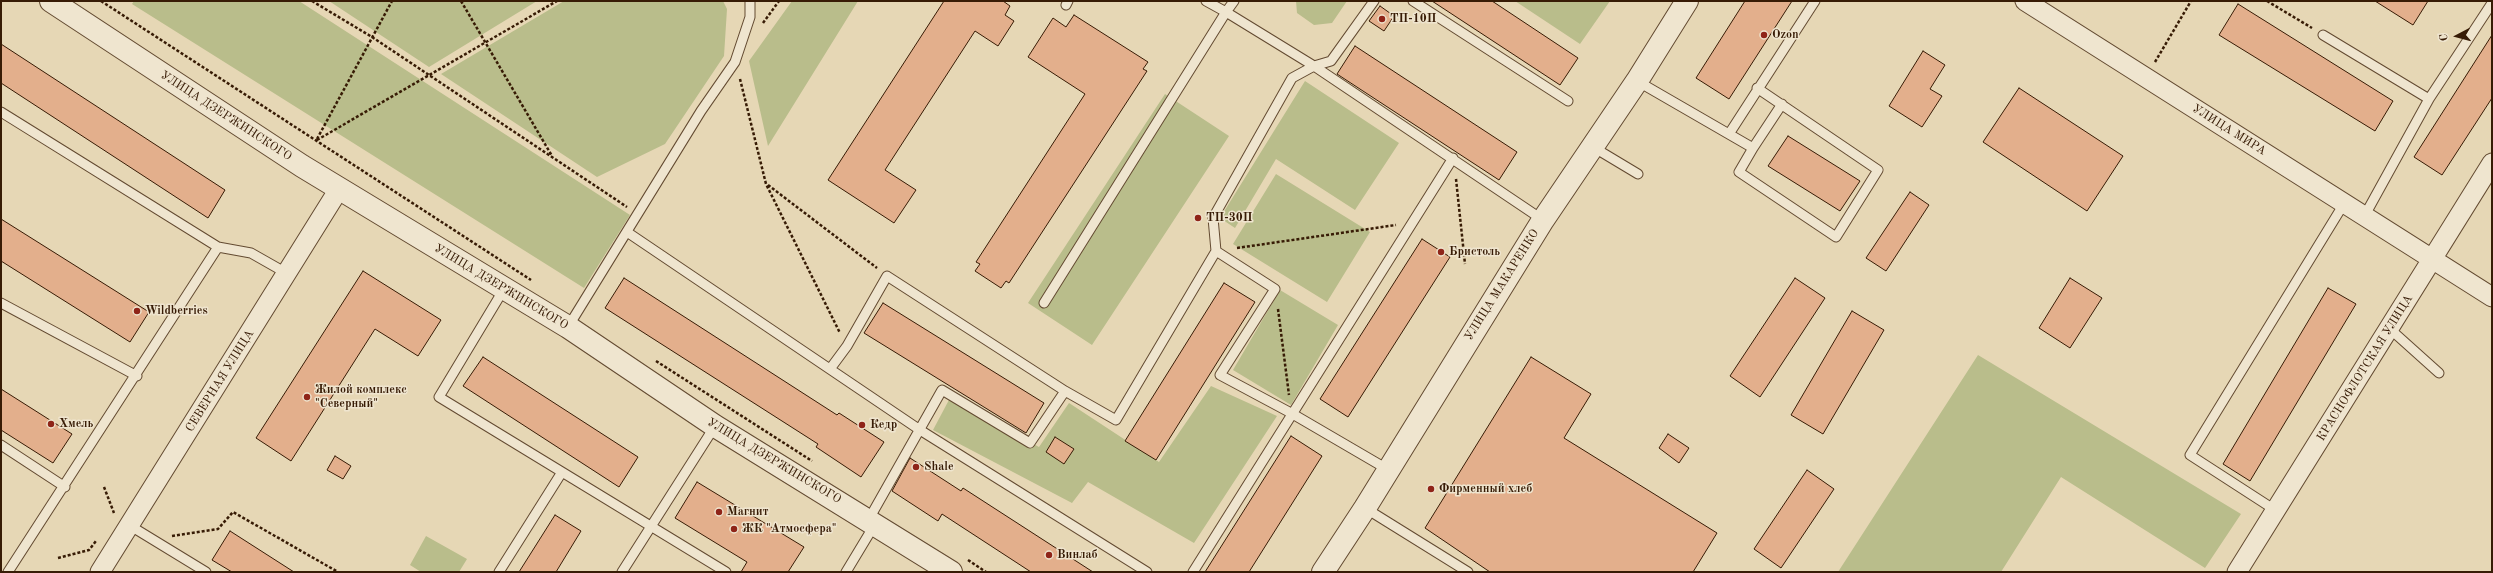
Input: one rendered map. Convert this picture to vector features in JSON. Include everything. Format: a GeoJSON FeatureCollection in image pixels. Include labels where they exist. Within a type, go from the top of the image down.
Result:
{"type":"FeatureCollection","features":[{"type":"Feature","properties":{"kind":"street","name":"УЛИЦА ДЗЕРЖИНСКОГО"},"geometry":{"type":"LineString","coordinates":[[51,1],[339,189],[504,290],[568,327],[715,426],[872,521],[959,566]]}},
{"type":"Feature","properties":{"kind":"street","name":"УЛИЦА МАКАРЕНКО"},"geometry":{"type":"LineString","coordinates":[[1323,572],[1365,508],[1387,469],[1543,220],[1637,80],[1687,1]]}},
{"type":"Feature","properties":{"kind":"street","name":"УЛИЦА МИРА"},"geometry":{"type":"LineString","coordinates":[[2025,1],[2345,202],[2492,297]]}},
{"type":"Feature","properties":{"kind":"street","name":"КРАСНОФЛОТСКАЯ УЛИЦА"},"geometry":{"type":"LineString","coordinates":[[2237,572],[2274,510],[2390,329],[2492,163]]}},
{"type":"Feature","properties":{"kind":"street","name":"СЕВЕРНАЯ УЛИЦА"},"geometry":{"type":"LineString","coordinates":[[100,572],[288,274],[339,189]]}},
{"type":"Feature","properties":{"kind":"lane"},"geometry":{"type":"LineString","coordinates":[[568,327],[701,111],[735,62],[750,17],[750,1]]}},
{"type":"Feature","properties":{"kind":"lane"},"geometry":{"type":"LineString","coordinates":[[1206,1],[1314,66],[1543,220]]}},
{"type":"Feature","properties":{"kind":"lane"},"geometry":{"type":"LineString","coordinates":[[1044,303],[1234,1]]}},
{"type":"Feature","properties":{"kind":"lane"},"geometry":{"type":"LineString","coordinates":[[830,369],[847,346],[887,276],[1065,391],[1116,420],[1216,251],[1213,218],[1292,78],[1314,66],[1331,61],[1374,1]]}},
{"type":"Feature","properties":{"kind":"lane"},"geometry":{"type":"LineString","coordinates":[[1413,1],[1568,101]]}},
{"type":"Feature","properties":{"kind":"lane"},"geometry":{"type":"LineString","coordinates":[[1729,134],[1757,88],[1815,1]]}},
{"type":"Feature","properties":{"kind":"lane"},"geometry":{"type":"LineString","coordinates":[[2365,215],[2429,100],[2492,3]]}},
{"type":"Feature","properties":{"kind":"lane"},"geometry":{"type":"LineString","coordinates":[[2323,35],[2429,100]]}},
{"type":"Feature","properties":{"kind":"lane"},"geometry":{"type":"LineString","coordinates":[[1637,80],[1753,148]]}},
{"type":"Feature","properties":{"kind":"lane"},"geometry":{"type":"LineString","coordinates":[[1757,88],[1782,104],[1878,170],[1836,237],[1739,172],[1782,104]]}},
{"type":"Feature","properties":{"kind":"lane"},"geometry":{"type":"LineString","coordinates":[[1,112],[218,247],[251,253],[288,274]]}},
{"type":"Feature","properties":{"kind":"lane"},"geometry":{"type":"LineString","coordinates":[[1592,146],[1638,174]]}},
{"type":"Feature","properties":{"kind":"lane"},"geometry":{"type":"LineString","coordinates":[[1193,572],[1291,413],[1452,158]]}},
{"type":"Feature","properties":{"kind":"lane"},"geometry":{"type":"LineString","coordinates":[[2274,510],[2190,455],[2345,202]]}},
{"type":"Feature","properties":{"kind":"lane"},"geometry":{"type":"LineString","coordinates":[[627,232],[920,430],[1147,572]]}},
{"type":"Feature","properties":{"kind":"lane"},"geometry":{"type":"LineString","coordinates":[[8,572],[137,376],[218,247]]}},
{"type":"Feature","properties":{"kind":"lane"},"geometry":{"type":"LineString","coordinates":[[1216,251],[1275,289],[1220,375],[1291,413],[1387,469]]}},
{"type":"Feature","properties":{"kind":"lane"},"geometry":{"type":"LineString","coordinates":[[504,290],[439,397],[726,572]]}},
{"type":"Feature","properties":{"kind":"lane"},"geometry":{"type":"LineString","coordinates":[[1,303],[137,376]]}},
{"type":"Feature","properties":{"kind":"lane"},"geometry":{"type":"LineString","coordinates":[[2390,329],[2439,373]]}},
{"type":"Feature","properties":{"kind":"lane"},"geometry":{"type":"LineString","coordinates":[[846,572],[942,390],[1030,443],[1065,391]]}},
{"type":"Feature","properties":{"kind":"lane"},"geometry":{"type":"LineString","coordinates":[[622,572],[715,426]]}},
{"type":"Feature","properties":{"kind":"lane"},"geometry":{"type":"LineString","coordinates":[[1,445],[65,487]]}},
{"type":"Feature","properties":{"kind":"lane"},"geometry":{"type":"LineString","coordinates":[[499,572],[562,472]]}},
{"type":"Feature","properties":{"kind":"lane"},"geometry":{"type":"LineString","coordinates":[[1365,508],[1468,572]]}},
{"type":"Feature","properties":{"kind":"lane"},"geometry":{"type":"LineString","coordinates":[[129,525],[206,572]]}},
{"type":"Feature","properties":{"kind":"path"},"geometry":{"type":"LineString","coordinates":[[100,1],[538,284]]}},
{"type":"Feature","properties":{"kind":"path"},"geometry":{"type":"LineString","coordinates":[[312,1],[372,37],[638,214]]}},
{"type":"Feature","properties":{"kind":"path"},"geometry":{"type":"LineString","coordinates":[[317,140],[392,1]]}},
{"type":"Feature","properties":{"kind":"path"},"geometry":{"type":"LineString","coordinates":[[461,1],[553,157]]}},
{"type":"Feature","properties":{"kind":"path"},"geometry":{"type":"LineString","coordinates":[[317,140],[557,1]]}},
{"type":"Feature","properties":{"kind":"path"},"geometry":{"type":"LineString","coordinates":[[761,25],[779,1]]}},
{"type":"Feature","properties":{"kind":"path"},"geometry":{"type":"LineString","coordinates":[[2146,77],[2191,1]]}},
{"type":"Feature","properties":{"kind":"path"},"geometry":{"type":"LineString","coordinates":[[2267,1],[2323,35]]}},
{"type":"Feature","properties":{"kind":"path"},"geometry":{"type":"LineString","coordinates":[[735,62],[766,184],[847,346]]}},
{"type":"Feature","properties":{"kind":"path"},"geometry":{"type":"LineString","coordinates":[[1452,158],[1460,200],[1465,264]]}},
{"type":"Feature","properties":{"kind":"path"},"geometry":{"type":"LineString","coordinates":[[766,184],[887,276]]}},
{"type":"Feature","properties":{"kind":"path"},"geometry":{"type":"LineString","coordinates":[[1216,251],[1411,223]]}},
{"type":"Feature","properties":{"kind":"path"},"geometry":{"type":"LineString","coordinates":[[1275,289],[1291,413]]}},
{"type":"Feature","properties":{"kind":"path"},"geometry":{"type":"LineString","coordinates":[[651,357],[818,464]]}},
{"type":"Feature","properties":{"kind":"path"},"geometry":{"type":"LineString","coordinates":[[104,487],[115,512],[112,517]]}},
{"type":"Feature","properties":{"kind":"path"},"geometry":{"type":"LineString","coordinates":[[153,539],[218,529],[233,512],[338,572]]}},
{"type":"Feature","properties":{"kind":"path"},"geometry":{"type":"LineString","coordinates":[[58,558],[89,550],[98,539]]}},
{"type":"Feature","properties":{"kind":"path"},"geometry":{"type":"LineString","coordinates":[[959,566],[986,572]]}},
{"type":"Feature","properties":{"kind":"green space"},"geometry":{"type":"Polygon","coordinates":[[[134,1],[299,1],[630,215],[584,288],[132,4],[134,1]]]}},
{"type":"Feature","properties":{"kind":"green space"},"geometry":{"type":"Polygon","coordinates":[[[329,1],[537,1],[429,67],[329,1]]]}},
{"type":"Feature","properties":{"kind":"green space"},"geometry":{"type":"Polygon","coordinates":[[[564,1],[723,1],[727,9],[724,56],[665,144],[597,177],[441,74],[564,1]]]}},
{"type":"Feature","properties":{"kind":"green space"},"geometry":{"type":"Polygon","coordinates":[[[792,1],[858,1],[768,146],[749,61],[792,1]]]}},
{"type":"Feature","properties":{"kind":"green space"},"geometry":{"type":"Polygon","coordinates":[[[1296,1],[1347,1],[1332,23],[1314,25],[1297,13],[1296,1]]]}},
{"type":"Feature","properties":{"kind":"green space"},"geometry":{"type":"Polygon","coordinates":[[[1515,1],[1610,1],[1580,44],[1515,1]]]}},
{"type":"Feature","properties":{"kind":"green space"},"geometry":{"type":"Polygon","coordinates":[[[1305,81],[1399,143],[1355,210],[1276,159],[1235,228],[1220,218],[1305,81]]]}},
{"type":"Feature","properties":{"kind":"green space"},"geometry":{"type":"Polygon","coordinates":[[[1165,94],[1229,136],[1092,345],[1028,303],[1165,94]]]}},
{"type":"Feature","properties":{"kind":"green space"},"geometry":{"type":"Polygon","coordinates":[[[1276,174],[1370,232],[1327,302],[1233,244],[1276,174]]]}},
{"type":"Feature","properties":{"kind":"green space"},"geometry":{"type":"Polygon","coordinates":[[[1280,290],[1338,325],[1291,405],[1233,370],[1280,290]]]}},
{"type":"Feature","properties":{"kind":"green space"},"geometry":{"type":"Polygon","coordinates":[[[1978,355],[2241,514],[2205,568],[2061,477],[2001,572],[1838,572],[1978,355]]]}},
{"type":"Feature","properties":{"kind":"green space"},"geometry":{"type":"Polygon","coordinates":[[[1211,386],[1277,416],[1194,543],[1088,482],[1072,503],[933,430],[950,398],[1039,447],[1069,403],[1159,462],[1211,386]]]}},
{"type":"Feature","properties":{"kind":"green space"},"geometry":{"type":"Polygon","coordinates":[[[426,536],[467,559],[459,572],[421,572],[410,565],[426,536]]]}},
{"type":"Feature","properties":{"kind":"building"},"geometry":{"type":"Polygon","coordinates":[[[944,1],[1003,1],[1010,6],[1005,15],[1014,21],[998,46],[975,31],[885,170],[916,190],[894,223],[828,180],[944,1]]]}},
{"type":"Feature","properties":{"kind":"building"},"geometry":{"type":"Polygon","coordinates":[[[1432,1],[1492,1],[1578,58],[1560,85],[1432,1]]]}},
{"type":"Feature","properties":{"kind":"building"},"geometry":{"type":"Polygon","coordinates":[[[1745,1],[1792,1],[1729,99],[1696,78],[1745,1]]]}},
{"type":"Feature","properties":{"kind":"building"},"geometry":{"type":"Polygon","coordinates":[[[2375,1],[2428,1],[2413,25],[2375,1]]]}},
{"type":"Feature","properties":{"kind":"building"},"geometry":{"type":"Polygon","coordinates":[[[2238,4],[2393,101],[2375,131],[2219,35],[2238,4]]]}},
{"type":"Feature","properties":{"kind":"building","name":"ТП-10П"},"geometry":{"type":"Polygon","coordinates":[[[1380,6],[1394,16],[1384,31],[1369,21],[1380,6]]]}},
{"type":"Feature","properties":{"kind":"building"},"geometry":{"type":"Polygon","coordinates":[[[1074,15],[1148,62],[1143,69],[1147,71],[1009,283],[1006,281],[1001,288],[975,271],[980,264],[976,262],[1085,94],[1028,57],[1053,18],[1066,27],[1074,15]]]}},
{"type":"Feature","properties":{"kind":"building"},"geometry":{"type":"Polygon","coordinates":[[[2492,35],[2492,98],[2442,175],[2414,157],[2492,35]]]}},
{"type":"Feature","properties":{"kind":"building"},"geometry":{"type":"Polygon","coordinates":[[[1,44],[225,190],[208,218],[1,83],[1,44]]]}},
{"type":"Feature","properties":{"kind":"building"},"geometry":{"type":"Polygon","coordinates":[[[1355,46],[1517,152],[1499,180],[1337,74],[1355,46]]]}},
{"type":"Feature","properties":{"kind":"building"},"geometry":{"type":"Polygon","coordinates":[[[1923,51],[1945,65],[1930,89],[1942,96],[1922,127],[1889,106],[1923,51]]]}},
{"type":"Feature","properties":{"kind":"building"},"geometry":{"type":"Polygon","coordinates":[[[2019,88],[2123,156],[2087,211],[1983,142],[2019,88]]]}},
{"type":"Feature","properties":{"kind":"building"},"geometry":{"type":"Polygon","coordinates":[[[1788,136],[1860,181],[1840,211],[1768,166],[1788,136]]]}},
{"type":"Feature","properties":{"kind":"building"},"geometry":{"type":"Polygon","coordinates":[[[1910,192],[1929,205],[1886,271],[1866,258],[1910,192]]]}},
{"type":"Feature","properties":{"kind":"building"},"geometry":{"type":"Polygon","coordinates":[[[1,219],[149,312],[130,342],[1,261],[1,219]]]}},
{"type":"Feature","properties":{"kind":"building"},"geometry":{"type":"Polygon","coordinates":[[[1422,239],[1450,257],[1348,417],[1320,399],[1422,239]]]}},
{"type":"Feature","properties":{"kind":"building","name":"Жилой комплекс \"Северный\""},"geometry":{"type":"Polygon","coordinates":[[[363,271],[441,320],[418,356],[375,329],[291,461],[256,438],[363,271]]]}},
{"type":"Feature","properties":{"kind":"building"},"geometry":{"type":"Polygon","coordinates":[[[624,278],[837,415],[839,413],[884,442],[861,477],[816,447],[818,444],[605,308],[624,278]]]}},
{"type":"Feature","properties":{"kind":"building"},"geometry":{"type":"Polygon","coordinates":[[[1795,278],[1825,298],[1760,397],[1730,376],[1795,278]]]}},
{"type":"Feature","properties":{"kind":"building"},"geometry":{"type":"Polygon","coordinates":[[[2070,278],[2102,298],[2070,348],[2039,328],[2070,278]]]}},
{"type":"Feature","properties":{"kind":"building"},"geometry":{"type":"Polygon","coordinates":[[[1224,283],[1255,302],[1156,460],[1125,441],[1224,283]]]}},
{"type":"Feature","properties":{"kind":"building"},"geometry":{"type":"Polygon","coordinates":[[[2328,288],[2356,304],[2250,481],[2223,464],[2328,288]]]}},
{"type":"Feature","properties":{"kind":"building"},"geometry":{"type":"Polygon","coordinates":[[[883,303],[1044,403],[1026,433],[864,333],[883,303]]]}},
{"type":"Feature","properties":{"kind":"building"},"geometry":{"type":"Polygon","coordinates":[[[1852,311],[1884,330],[1823,434],[1791,415],[1852,311]]]}},
{"type":"Feature","properties":{"kind":"building"},"geometry":{"type":"Polygon","coordinates":[[[483,357],[638,457],[619,487],[463,386],[483,357]]]}},
{"type":"Feature","properties":{"kind":"building"},"geometry":{"type":"Polygon","coordinates":[[[1531,357],[1591,394],[1564,438],[1717,533],[1693,572],[1490,572],[1425,528],[1531,357]]]}},
{"type":"Feature","properties":{"kind":"building"},"geometry":{"type":"Polygon","coordinates":[[[1,389],[72,434],[53,463],[1,430],[1,389]]]}},
{"type":"Feature","properties":{"kind":"building"},"geometry":{"type":"Polygon","coordinates":[[[1668,434],[1689,448],[1679,463],[1659,448],[1668,434]]]}},
{"type":"Feature","properties":{"kind":"building"},"geometry":{"type":"Polygon","coordinates":[[[1291,436],[1322,456],[1249,572],[1205,572],[1291,436]]]}},
{"type":"Feature","properties":{"kind":"building"},"geometry":{"type":"Polygon","coordinates":[[[1055,437],[1074,449],[1064,464],[1046,452],[1055,437]]]}},
{"type":"Feature","properties":{"kind":"building"},"geometry":{"type":"Polygon","coordinates":[[[335,456],[351,466],[343,479],[327,470],[335,456]]]}},
{"type":"Feature","properties":{"kind":"building"},"geometry":{"type":"Polygon","coordinates":[[[910,458],[961,491],[963,488],[1093,572],[1031,572],[942,514],[938,521],[892,491],[910,458]]]}},
{"type":"Feature","properties":{"kind":"building"},"geometry":{"type":"Polygon","coordinates":[[[1807,470],[1834,489],[1781,568],[1754,549],[1807,470]]]}},
{"type":"Feature","properties":{"kind":"building","name":"ЖК \"Атмосфера\""},"geometry":{"type":"Polygon","coordinates":[[[697,482],[804,547],[788,572],[741,572],[747,562],[675,518],[697,482]]]}},
{"type":"Feature","properties":{"kind":"building"},"geometry":{"type":"Polygon","coordinates":[[[555,515],[581,531],[556,572],[519,572],[555,515]]]}},
{"type":"Feature","properties":{"kind":"building"},"geometry":{"type":"Polygon","coordinates":[[[230,531],[294,572],[232,572],[212,560],[230,531]]]}},
{"type":"Feature","properties":{"kind":"place","name":"ТП-10П"},"geometry":{"type":"Point","coordinates":[1382,19]}},
{"type":"Feature","properties":{"kind":"place","name":"Ozon"},"geometry":{"type":"Point","coordinates":[1764,35]}},
{"type":"Feature","properties":{"kind":"place","name":"ТП-30П"},"geometry":{"type":"Point","coordinates":[1198,218]}},
{"type":"Feature","properties":{"kind":"place","name":"Бристоль"},"geometry":{"type":"Point","coordinates":[1441,252]}},
{"type":"Feature","properties":{"kind":"place","name":"Wildberries"},"geometry":{"type":"Point","coordinates":[137,311]}},
{"type":"Feature","properties":{"kind":"place","name":"Жилой комплекс \"Северный\""},"geometry":{"type":"Point","coordinates":[307,397]}},
{"type":"Feature","properties":{"kind":"place","name":"Хмель"},"geometry":{"type":"Point","coordinates":[51,424]}},
{"type":"Feature","properties":{"kind":"place","name":"Кедр"},"geometry":{"type":"Point","coordinates":[862,425]}},
{"type":"Feature","properties":{"kind":"place","name":"Shale"},"geometry":{"type":"Point","coordinates":[916,467]}},
{"type":"Feature","properties":{"kind":"place","name":"Фирменный хлеб"},"geometry":{"type":"Point","coordinates":[1431,489]}},
{"type":"Feature","properties":{"kind":"place","name":"Магнит"},"geometry":{"type":"Point","coordinates":[719,512]}},
{"type":"Feature","properties":{"kind":"place","name":"ЖК \"Атмосфера\""},"geometry":{"type":"Point","coordinates":[734,529]}},
{"type":"Feature","properties":{"kind":"place","name":"Винлаб"},"geometry":{"type":"Point","coordinates":[1049,555]}}]}
